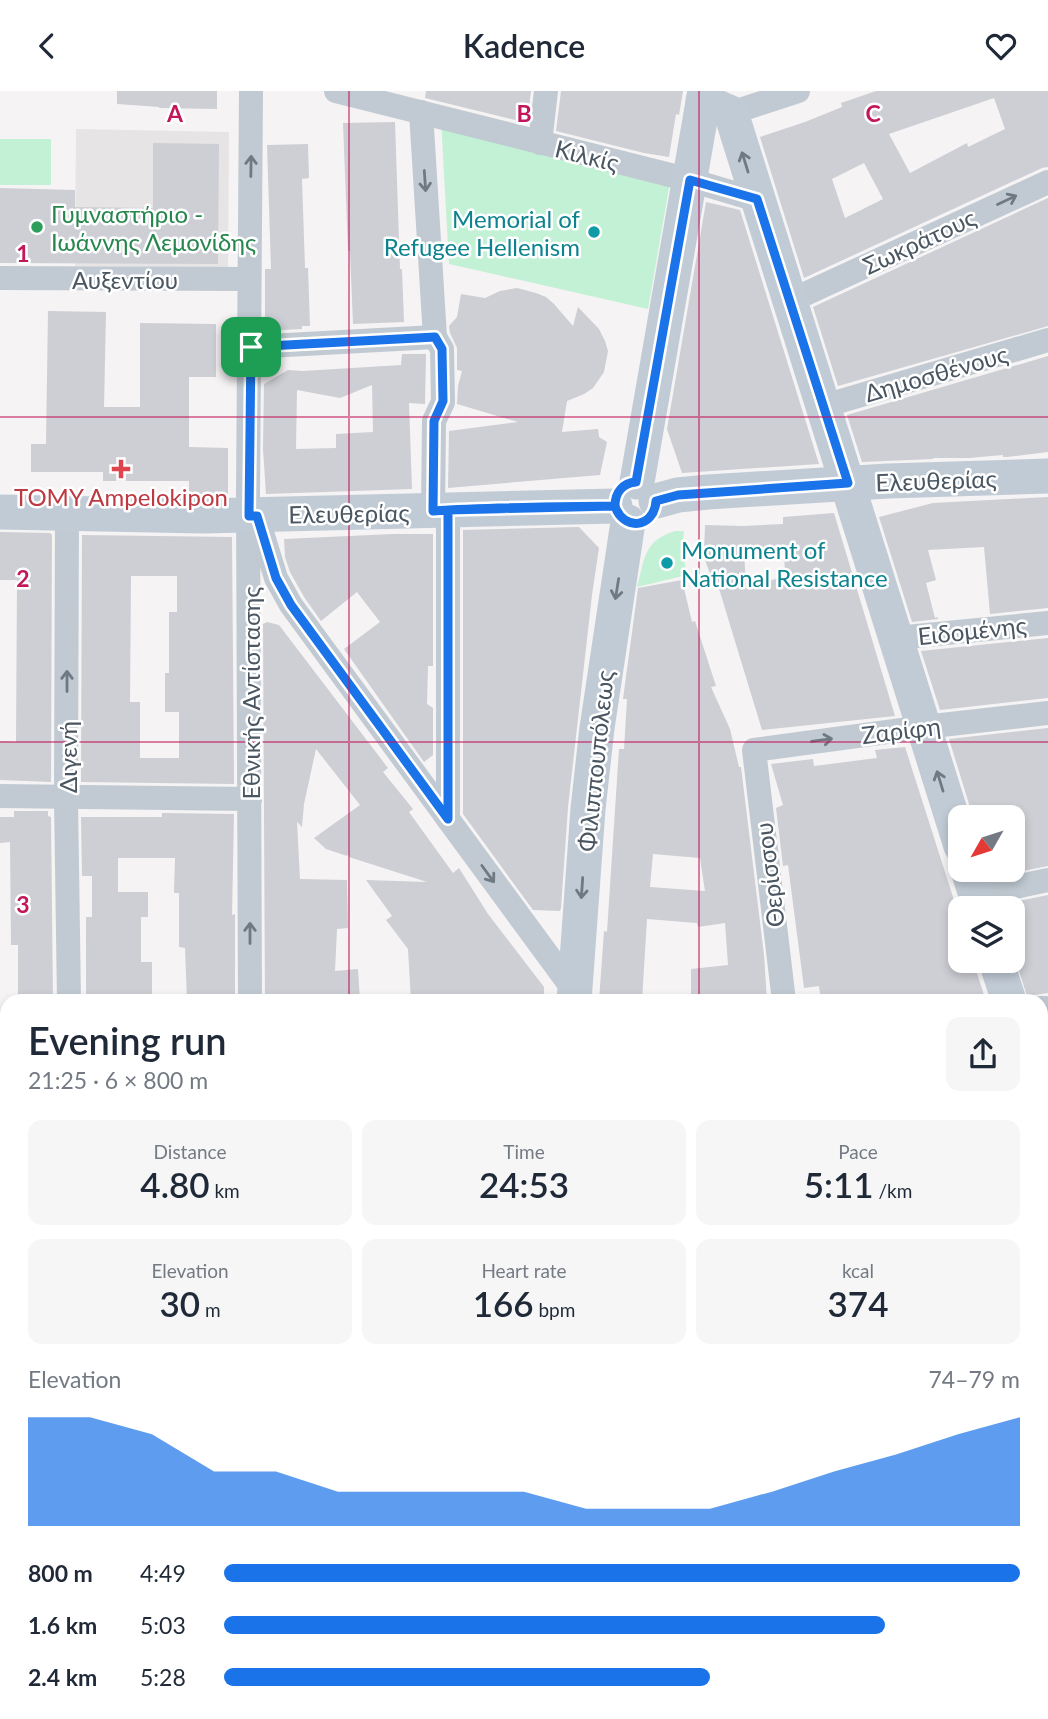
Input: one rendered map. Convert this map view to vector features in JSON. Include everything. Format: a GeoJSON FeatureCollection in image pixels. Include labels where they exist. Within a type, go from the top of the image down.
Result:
{"type":"FeatureCollection","features":[{"type":"Feature","properties":{"kind":"main road","name":"Φιλιππουπόλεως"},"geometry":{"type":"LineString","coordinates":[[575,994],[596,742],[690,180],[713,101]]}},
{"type":"Feature","properties":{"kind":"main road"},"geometry":{"type":"LineString","coordinates":[[713,101],[757,199],[948,805]]}},
{"type":"Feature","properties":{"kind":"main road","name":"Ελευθερίας"},"geometry":{"type":"LineString","coordinates":[[0,512],[253,516],[441,511],[634,503],[684,494],[848,483],[1048,476]]}},
{"type":"Feature","properties":{"kind":"main road"},"geometry":{"type":"LineString","coordinates":[[1000,973],[1007,994]]}},
{"type":"Feature","properties":{"kind":"street","name":"Εθνικής Αντίστασης"},"geometry":{"type":"LineString","coordinates":[[250,994],[249,622],[253,516],[249,279],[251,91]]}},
{"type":"Feature","properties":{"kind":"street","name":"Κιλκίς"},"geometry":{"type":"LineString","coordinates":[[336,91],[393,98],[421,113],[757,199]]}},
{"type":"Feature","properties":{"kind":"street"},"geometry":{"type":"LineString","coordinates":[[540,143],[546,91]]}},
{"type":"Feature","properties":{"kind":"street"},"geometry":{"type":"LineString","coordinates":[[713,101],[798,91]]}},
{"type":"Feature","properties":{"kind":"street"},"geometry":{"type":"LineString","coordinates":[[421,113],[435,337],[442,349],[443,401],[434,421],[441,511],[448,819]]}},
{"type":"Feature","properties":{"kind":"street","name":"Σωκράτους"},"geometry":{"type":"LineString","coordinates":[[790,301],[1048,181]]}},
{"type":"Feature","properties":{"kind":"street","name":"Αυξεντίου"},"geometry":{"type":"LineString","coordinates":[[0,278],[249,279]]}},
{"type":"Feature","properties":{"kind":"street"},"geometry":{"type":"LineString","coordinates":[[251,347],[435,337]]}},
{"type":"Feature","properties":{"kind":"street","name":"Δημοσθένους"},"geometry":{"type":"LineString","coordinates":[[824,406],[1048,340]]}},
{"type":"Feature","properties":{"kind":"street","name":"Διγενή"},"geometry":{"type":"LineString","coordinates":[[67,513],[66,798],[69,994]]}},
{"type":"Feature","properties":{"kind":"street"},"geometry":{"type":"LineString","coordinates":[[253,516],[276,578],[291,605],[574,994]]}},
{"type":"Feature","properties":{"kind":"street"},"geometry":{"type":"LineString","coordinates":[[249,622],[270,610],[291,605]]}},
{"type":"Feature","properties":{"kind":"street","name":"Ειδομένης"},"geometry":{"type":"LineString","coordinates":[[896,638],[1048,623]]}},
{"type":"Feature","properties":{"kind":"street","name":"Ζαρίφη"},"geometry":{"type":"LineString","coordinates":[[754,750],[1048,713]]}},
{"type":"Feature","properties":{"kind":"street","name":"Θερίσσου"},"geometry":{"type":"LineString","coordinates":[[754,750],[783,994]]}},
{"type":"Feature","properties":{"kind":"street"},"geometry":{"type":"LineString","coordinates":[[0,796],[250,799]]}},
{"type":"Feature","properties":{"kind":"street"},"geometry":{"type":"LineString","coordinates":[[975,891],[1048,880]]}},
{"type":"Feature","properties":{"kind":"shaded area"},"geometry":{"type":"Polygon","coordinates":[[[76,129],[229,132],[228,268],[75,266],[76,129]]]}},
{"type":"Feature","properties":{"kind":"green space"},"geometry":{"type":"Polygon","coordinates":[[[441,119],[670,182],[648,309],[449,264],[441,119]]]}},
{"type":"Feature","properties":{"kind":"green space"},"geometry":{"type":"Polygon","coordinates":[[[0,139],[51,139],[51,185],[0,185],[0,139]]]}},
{"type":"Feature","properties":{"kind":"green space"},"geometry":{"type":"Polygon","coordinates":[[[675,531],[684,531],[682,549],[687,575],[637,587],[644,560],[651,546],[675,531]]]}},
{"type":"Feature","properties":{"kind":"building"},"geometry":{"type":"Polygon","coordinates":[[[117,91],[217,91],[217,109],[117,104],[117,91]]]}},
{"type":"Feature","properties":{"kind":"building"},"geometry":{"type":"Polygon","coordinates":[[[426,91],[531,91],[527,123],[425,98],[426,91]]]}},
{"type":"Feature","properties":{"kind":"building"},"geometry":{"type":"Polygon","coordinates":[[[561,91],[683,91],[669,157],[556,131],[561,91]]]}},
{"type":"Feature","properties":{"kind":"building"},"geometry":{"type":"Polygon","coordinates":[[[876,91],[1048,91],[1048,167],[804,278],[760,137],[842,107],[841,103],[876,91]],[[994,98],[889,134],[910,173],[967,143],[968,147],[1005,129],[994,98]],[[864,163],[832,179],[845,218],[883,199],[864,163]]]}},
{"type":"Feature","properties":{"kind":"building"},"geometry":{"type":"Polygon","coordinates":[[[395,122],[404,322],[353,324],[343,123],[395,122]]]}},
{"type":"Feature","properties":{"kind":"building"},"geometry":{"type":"Polygon","coordinates":[[[153,143],[219,144],[218,264],[0,263],[0,188],[75,190],[75,207],[153,208],[153,143]]]}},
{"type":"Feature","properties":{"kind":"building"},"geometry":{"type":"Polygon","coordinates":[[[308,144],[309,178],[302,179],[310,326],[265,331],[265,269],[271,269],[267,145],[308,144]]]}},
{"type":"Feature","properties":{"kind":"building"},"geometry":{"type":"Polygon","coordinates":[[[1048,198],[1048,326],[838,386],[813,307],[1048,198]]]}},
{"type":"Feature","properties":{"kind":"building"},"geometry":{"type":"Polygon","coordinates":[[[706,202],[740,210],[819,464],[682,473],[667,429],[706,202]]]}},
{"type":"Feature","properties":{"kind":"building"},"geometry":{"type":"Polygon","coordinates":[[[517,288],[546,297],[573,326],[578,307],[599,329],[605,341],[608,351],[604,372],[593,388],[567,401],[562,432],[598,429],[599,437],[607,442],[600,475],[448,488],[449,431],[518,422],[457,404],[462,371],[457,370],[457,348],[449,326],[457,317],[461,294],[485,298],[500,291],[517,288]]]}},
{"type":"Feature","properties":{"kind":"building"},"geometry":{"type":"Polygon","coordinates":[[[48,311],[106,312],[104,407],[140,407],[140,323],[216,324],[216,377],[189,377],[189,447],[228,448],[228,494],[189,494],[189,481],[103,481],[103,472],[31,472],[31,444],[46,444],[48,311]]]}},
{"type":"Feature","properties":{"kind":"building"},"geometry":{"type":"Polygon","coordinates":[[[402,354],[426,354],[425,404],[409,403],[412,489],[266,494],[263,449],[264,384],[288,370],[401,365],[402,354]],[[372,385],[340,398],[297,390],[296,449],[336,448],[336,434],[373,432],[372,385]]]}},
{"type":"Feature","properties":{"kind":"building"},"geometry":{"type":"Polygon","coordinates":[[[1048,356],[1048,452],[1007,457],[1003,455],[862,462],[847,415],[1048,356]]]}},
{"type":"Feature","properties":{"kind":"building"},"geometry":{"type":"Polygon","coordinates":[[[1048,497],[1048,608],[990,614],[984,547],[928,550],[936,580],[926,583],[935,618],[938,619],[912,622],[879,517],[933,503],[1048,497]]]}},
{"type":"Feature","properties":{"kind":"building"},"geometry":{"type":"Polygon","coordinates":[[[834,513],[895,716],[762,730],[717,582],[714,583],[706,563],[705,525],[783,524],[783,517],[834,513]],[[784,548],[744,549],[746,588],[785,576],[784,548]]]}},
{"type":"Feature","properties":{"kind":"building"},"geometry":{"type":"Polygon","coordinates":[[[579,527],[599,548],[568,807],[561,908],[560,911],[533,910],[463,814],[463,530],[579,527]]]}},
{"type":"Feature","properties":{"kind":"building"},"geometry":{"type":"Polygon","coordinates":[[[0,532],[52,535],[51,782],[0,780],[0,741],[16,742],[17,580],[0,580],[0,532]]]}},
{"type":"Feature","properties":{"kind":"building"},"geometry":{"type":"Polygon","coordinates":[[[433,534],[433,666],[428,666],[427,704],[433,708],[433,755],[424,762],[344,649],[380,622],[357,592],[321,621],[304,597],[285,557],[284,539],[433,534]]]}},
{"type":"Feature","properties":{"kind":"building"},"geometry":{"type":"Polygon","coordinates":[[[82,535],[232,537],[234,784],[81,782],[82,535]],[[131,576],[130,702],[140,702],[140,758],[179,758],[179,712],[165,712],[165,673],[169,673],[169,612],[177,612],[177,576],[131,576]]]}},
{"type":"Feature","properties":{"kind":"building"},"geometry":{"type":"Polygon","coordinates":[[[682,580],[692,622],[695,621],[716,686],[711,687],[730,729],[741,767],[767,994],[691,994],[691,969],[728,965],[725,923],[698,927],[697,923],[647,919],[642,994],[600,994],[604,931],[607,932],[619,749],[624,749],[627,699],[623,699],[638,588],[682,580]],[[653,854],[650,887],[705,891],[700,858],[653,854]]]}},
{"type":"Feature","properties":{"kind":"building"},"geometry":{"type":"Polygon","coordinates":[[[267,622],[279,625],[388,768],[383,772],[413,809],[409,812],[453,873],[459,868],[488,914],[544,987],[544,994],[411,994],[408,949],[386,920],[392,916],[366,880],[427,882],[326,849],[314,838],[360,805],[316,749],[302,827],[297,822],[300,879],[347,880],[348,928],[337,929],[335,971],[358,969],[360,994],[265,994],[263,624],[267,622]]]}},
{"type":"Feature","properties":{"kind":"building"},"geometry":{"type":"Polygon","coordinates":[[[1048,638],[1048,698],[940,710],[921,651],[1048,638]]]}},
{"type":"Feature","properties":{"kind":"building"},"geometry":{"type":"Polygon","coordinates":[[[1048,728],[1048,866],[1026,870],[1026,805],[969,805],[949,739],[1048,728]]]}},
{"type":"Feature","properties":{"kind":"building"},"geometry":{"type":"Polygon","coordinates":[[[905,747],[953,896],[948,896],[948,973],[977,973],[984,994],[820,994],[819,986],[804,988],[788,865],[783,866],[776,808],[783,805],[771,764],[813,759],[814,766],[877,758],[875,750],[905,747]]]}},
{"type":"Feature","properties":{"kind":"building"},"geometry":{"type":"Polygon","coordinates":[[[14,811],[48,811],[48,816],[51,817],[53,994],[18,994],[18,945],[11,945],[10,842],[0,843],[0,817],[14,817],[14,811]]]}},
{"type":"Feature","properties":{"kind":"building"},"geometry":{"type":"Polygon","coordinates":[[[162,813],[234,814],[232,915],[235,914],[235,994],[187,994],[185,948],[179,947],[179,893],[174,893],[175,858],[118,858],[118,892],[148,892],[148,917],[141,917],[141,962],[152,962],[152,994],[86,994],[86,917],[92,917],[92,876],[82,876],[81,817],[162,817],[162,813]]]}},
{"type":"Feature","properties":{"kind":"building"},"geometry":{"type":"Polygon","coordinates":[[[1048,895],[1048,993],[1026,994],[1020,973],[1025,973],[1025,900],[1048,895]]]}},
{"type":"Feature","properties":{"kind":"place","name":"Γυμναστήριο - Ιωάννης Λεμονίδης"},"geometry":{"type":"Point","coordinates":[37,227]}},
{"type":"Feature","properties":{"kind":"place","name":"Memorial of Refugee Hellenism"},"geometry":{"type":"Point","coordinates":[594,232]}},
{"type":"Feature","properties":{"kind":"place","name":"TOMY Ampelokipon"},"geometry":{"type":"Point","coordinates":[121,469]}},
{"type":"Feature","properties":{"kind":"place","name":"Monument of National Resistance"},"geometry":{"type":"Point","coordinates":[667,563]}},
{"type":"Feature","properties":{"kind":"route"},"geometry":{"type":"LineString","coordinates":[[251,347],[249,516],[257,516],[276,578],[291,605],[448,819],[448,510],[615,506],[621,518],[634,524],[650,518],[654,513],[656,501],[678,495],[848,483],[757,199],[690,180],[636,482],[620,489],[615,506],[531,508],[448,510],[433,511],[434,421],[443,401],[442,349],[435,337],[251,347]]}}]}
